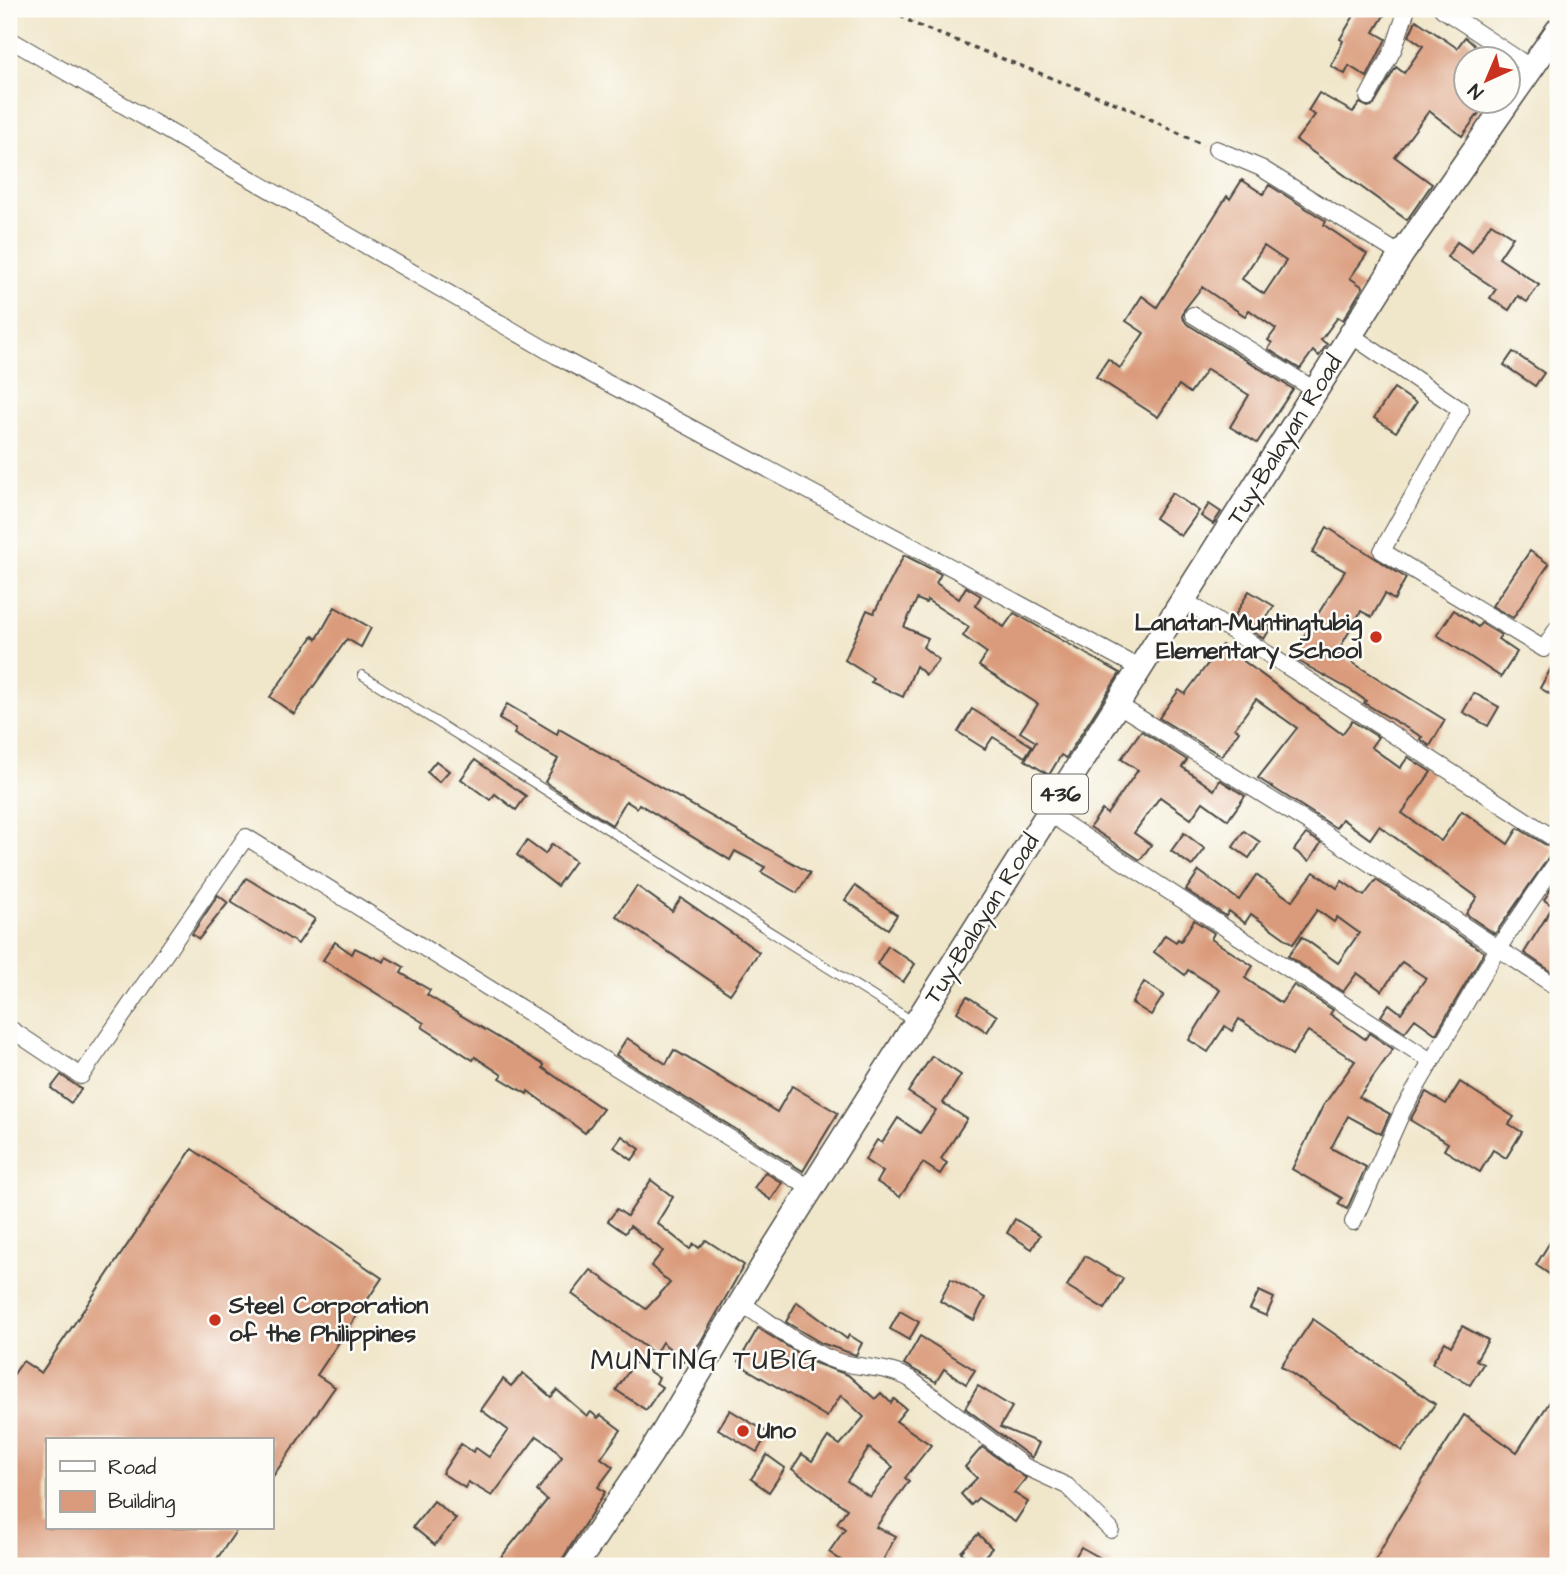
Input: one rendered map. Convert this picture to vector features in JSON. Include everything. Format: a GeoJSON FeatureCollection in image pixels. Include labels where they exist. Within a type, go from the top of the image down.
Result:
{"type":"FeatureCollection","features":[{"type":"Feature","properties":{"kind":"main road","name":"Tuy-Balayan Road"},"geometry":{"type":"LineString","coordinates":[[575,1566],[650,1455],[741,1303],[1401,255],[1558,30]]}},
{"type":"Feature","properties":{"kind":"street"},"geometry":{"type":"LineString","coordinates":[[1368,97],[1394,48],[1407,9]]}},
{"type":"Feature","properties":{"kind":"street"},"geometry":{"type":"LineString","coordinates":[[1443,9],[1533,69]]}},
{"type":"Feature","properties":{"kind":"street"},"geometry":{"type":"LineString","coordinates":[[9,38],[557,356],[1139,668]]}},
{"type":"Feature","properties":{"kind":"street"},"geometry":{"type":"LineString","coordinates":[[1216,149],[1261,168],[1401,255]]}},
{"type":"Feature","properties":{"kind":"street"},"geometry":{"type":"LineString","coordinates":[[1193,315],[1315,390]]}},
{"type":"Feature","properties":{"kind":"street"},"geometry":{"type":"LineString","coordinates":[[1350,335],[1461,410],[1382,551],[1544,649],[1558,627]]}},
{"type":"Feature","properties":{"kind":"street"},"geometry":{"type":"LineString","coordinates":[[1184,600],[1558,841]]}},
{"type":"Feature","properties":{"kind":"street"},"geometry":{"type":"LineString","coordinates":[[1117,704],[1312,825],[1558,988]]}},
{"type":"Feature","properties":{"kind":"street"},"geometry":{"type":"LineString","coordinates":[[1048,813],[1432,1061]]}},
{"type":"Feature","properties":{"kind":"street"},"geometry":{"type":"LineString","coordinates":[[9,1028],[81,1076],[246,836],[813,1190]]}},
{"type":"Feature","properties":{"kind":"street"},"geometry":{"type":"LineString","coordinates":[[1353,1222],[1403,1110],[1497,950],[1558,860]]}},
{"type":"Feature","properties":{"kind":"street"},"geometry":{"type":"LineString","coordinates":[[741,1303],[826,1358],[842,1363],[895,1370],[1024,1466],[1067,1486],[1111,1530]]}},
{"type":"Feature","properties":{"kind":"lane"},"geometry":{"type":"LineString","coordinates":[[362,675],[917,1024]]}},
{"type":"Feature","properties":{"kind":"path"},"geometry":{"type":"LineString","coordinates":[[892,9],[914,24],[1128,108],[1216,149]]}},
{"type":"Feature","properties":{"kind":"building"},"geometry":{"type":"Polygon","coordinates":[[[1358,9],[1388,9],[1374,32],[1386,39],[1367,77],[1349,66],[1345,74],[1331,66],[1343,41],[1340,39],[1358,9]]]}},
{"type":"Feature","properties":{"kind":"building"},"geometry":{"type":"Polygon","coordinates":[[[1416,20],[1454,46],[1452,116],[1477,116],[1462,136],[1429,111],[1395,157],[1432,184],[1407,220],[1296,140],[1315,115],[1308,111],[1319,93],[1353,112],[1360,103],[1368,107],[1374,105],[1396,67],[1404,73],[1423,46],[1409,36],[1416,20]]]}},
{"type":"Feature","properties":{"kind":"building"},"geometry":{"type":"Polygon","coordinates":[[[1465,37],[1475,46],[1458,46],[1465,37]]]}},
{"type":"Feature","properties":{"kind":"building"},"geometry":{"type":"Polygon","coordinates":[[[1242,180],[1263,194],[1269,185],[1326,221],[1324,225],[1367,254],[1350,278],[1363,287],[1343,320],[1338,317],[1321,340],[1327,344],[1319,356],[1313,351],[1300,369],[1268,349],[1272,343],[1268,340],[1276,329],[1249,310],[1245,316],[1202,287],[1184,310],[1182,317],[1187,324],[1293,389],[1257,443],[1230,427],[1249,395],[1207,369],[1190,393],[1179,385],[1158,417],[1096,377],[1108,359],[1120,368],[1144,333],[1126,321],[1142,296],[1157,307],[1227,196],[1230,199],[1242,180]],[[1264,246],[1242,279],[1264,294],[1286,261],[1264,246]]]}},
{"type":"Feature","properties":{"kind":"building"},"geometry":{"type":"Polygon","coordinates":[[[1491,223],[1513,237],[1499,258],[1539,285],[1527,302],[1518,296],[1509,310],[1490,298],[1496,289],[1447,257],[1457,242],[1472,252],[1491,223]]]}},
{"type":"Feature","properties":{"kind":"building"},"geometry":{"type":"Polygon","coordinates":[[[1513,352],[1544,373],[1535,386],[1504,365],[1513,352]]]}},
{"type":"Feature","properties":{"kind":"building"},"geometry":{"type":"Polygon","coordinates":[[[1394,388],[1416,403],[1396,432],[1374,418],[1394,388]]]}},
{"type":"Feature","properties":{"kind":"building"},"geometry":{"type":"Polygon","coordinates":[[[1172,493],[1199,511],[1181,536],[1155,518],[1172,493]]]}},
{"type":"Feature","properties":{"kind":"building"},"geometry":{"type":"Polygon","coordinates":[[[1209,504],[1221,512],[1213,524],[1201,516],[1209,504]]]}},
{"type":"Feature","properties":{"kind":"building"},"geometry":{"type":"Polygon","coordinates":[[[1327,527],[1406,578],[1394,600],[1385,594],[1372,617],[1361,611],[1337,653],[1445,720],[1430,746],[1420,739],[1422,737],[1364,703],[1366,701],[1352,691],[1291,657],[1345,571],[1312,553],[1327,527]]]}},
{"type":"Feature","properties":{"kind":"building"},"geometry":{"type":"Polygon","coordinates":[[[1530,551],[1549,564],[1513,618],[1492,606],[1530,551]]]}},
{"type":"Feature","properties":{"kind":"building"},"geometry":{"type":"Polygon","coordinates":[[[904,555],[941,574],[936,583],[959,599],[966,587],[981,596],[975,606],[1004,627],[1014,613],[1120,673],[1066,758],[1061,755],[1049,775],[1025,760],[1036,742],[1020,732],[1038,704],[979,666],[987,653],[963,636],[969,627],[927,600],[926,603],[917,599],[904,627],[928,638],[923,647],[939,660],[926,675],[916,666],[903,697],[871,682],[873,678],[845,660],[867,610],[874,613],[904,555]]]}},
{"type":"Feature","properties":{"kind":"building"},"geometry":{"type":"Polygon","coordinates":[[[1249,591],[1274,606],[1264,622],[1271,627],[1264,639],[1233,619],[1249,591]]]}},
{"type":"Feature","properties":{"kind":"building"},"geometry":{"type":"Polygon","coordinates":[[[335,607],[371,628],[361,647],[347,639],[294,714],[270,697],[313,636],[317,639],[335,607]]]}},
{"type":"Feature","properties":{"kind":"building"},"geometry":{"type":"Polygon","coordinates":[[[1454,610],[1478,627],[1481,623],[1501,635],[1498,639],[1517,652],[1501,677],[1437,635],[1454,610]]]}},
{"type":"Feature","properties":{"kind":"building"},"geometry":{"type":"Polygon","coordinates":[[[1222,645],[1342,734],[1352,721],[1378,737],[1371,747],[1400,768],[1408,757],[1431,772],[1402,813],[1441,841],[1462,811],[1508,844],[1518,828],[1554,850],[1495,934],[1466,914],[1477,897],[1379,826],[1370,839],[1342,819],[1336,828],[1258,778],[1297,728],[1256,699],[1235,728],[1239,731],[1222,756],[1159,718],[1179,690],[1185,694],[1222,645]]]}},
{"type":"Feature","properties":{"kind":"building"},"geometry":{"type":"Polygon","coordinates":[[[1558,656],[1558,699],[1540,688],[1558,656]]]}},
{"type":"Feature","properties":{"kind":"building"},"geometry":{"type":"Polygon","coordinates":[[[1474,693],[1499,707],[1488,726],[1463,712],[1474,693]]]}},
{"type":"Feature","properties":{"kind":"building"},"geometry":{"type":"Polygon","coordinates":[[[507,704],[557,734],[559,729],[810,873],[797,893],[761,872],[765,867],[735,851],[730,860],[639,804],[637,808],[626,801],[612,825],[545,782],[558,759],[514,734],[516,729],[499,719],[507,704]]]}},
{"type":"Feature","properties":{"kind":"building"},"geometry":{"type":"Polygon","coordinates":[[[972,709],[1032,746],[1025,757],[993,737],[985,749],[958,732],[972,709]]]}},
{"type":"Feature","properties":{"kind":"building"},"geometry":{"type":"Polygon","coordinates":[[[1141,731],[1187,760],[1182,767],[1214,790],[1220,780],[1245,796],[1228,820],[1203,802],[1191,819],[1160,797],[1134,833],[1151,845],[1140,860],[1090,827],[1102,810],[1107,814],[1138,770],[1121,759],[1141,731]]]}},
{"type":"Feature","properties":{"kind":"building"},"geometry":{"type":"Polygon","coordinates":[[[475,760],[526,796],[516,810],[495,794],[490,800],[461,779],[475,760]]]}},
{"type":"Feature","properties":{"kind":"building"},"geometry":{"type":"Polygon","coordinates":[[[436,761],[449,771],[439,782],[427,772],[436,761]]]}},
{"type":"Feature","properties":{"kind":"building"},"geometry":{"type":"Polygon","coordinates":[[[1244,831],[1260,842],[1249,858],[1233,847],[1244,831]]]}},
{"type":"Feature","properties":{"kind":"building"},"geometry":{"type":"Polygon","coordinates":[[[1184,833],[1205,849],[1192,866],[1171,851],[1184,833]]]}},
{"type":"Feature","properties":{"kind":"building"},"geometry":{"type":"Polygon","coordinates":[[[1306,834],[1321,843],[1309,861],[1294,850],[1306,834]]]}},
{"type":"Feature","properties":{"kind":"building"},"geometry":{"type":"Polygon","coordinates":[[[527,841],[545,854],[552,844],[575,861],[557,886],[517,855],[527,841]]]}},
{"type":"Feature","properties":{"kind":"building"},"geometry":{"type":"Polygon","coordinates":[[[1199,871],[1239,900],[1256,875],[1292,901],[1314,872],[1337,888],[1342,881],[1364,896],[1376,880],[1484,952],[1436,1034],[1415,1019],[1405,1032],[1381,1016],[1389,1004],[1401,1013],[1426,978],[1402,962],[1382,991],[1357,973],[1343,992],[1288,956],[1302,937],[1338,963],[1359,933],[1337,917],[1334,922],[1317,910],[1293,944],[1251,914],[1245,923],[1229,911],[1226,916],[1186,890],[1199,871]]]}},
{"type":"Feature","properties":{"kind":"building"},"geometry":{"type":"Polygon","coordinates":[[[246,878],[315,919],[298,944],[231,902],[246,878]]]}},
{"type":"Feature","properties":{"kind":"building"},"geometry":{"type":"Polygon","coordinates":[[[1558,878],[1558,976],[1524,953],[1553,906],[1544,900],[1558,878]]]}},
{"type":"Feature","properties":{"kind":"building"},"geometry":{"type":"Polygon","coordinates":[[[637,886],[672,911],[681,898],[759,952],[730,994],[616,916],[637,886]]]}},
{"type":"Feature","properties":{"kind":"building"},"geometry":{"type":"Polygon","coordinates":[[[855,886],[897,915],[888,929],[845,900],[855,886]]]}},
{"type":"Feature","properties":{"kind":"building"},"geometry":{"type":"Polygon","coordinates":[[[218,895],[228,903],[199,939],[192,934],[218,895]]]}},
{"type":"Feature","properties":{"kind":"building"},"geometry":{"type":"Polygon","coordinates":[[[1194,920],[1214,933],[1211,939],[1253,966],[1245,978],[1281,1003],[1294,985],[1333,1010],[1330,1014],[1365,1039],[1369,1033],[1393,1049],[1359,1097],[1390,1114],[1381,1134],[1348,1116],[1331,1148],[1366,1167],[1347,1209],[1338,1204],[1342,1198],[1292,1169],[1323,1106],[1355,1061],[1308,1031],[1292,1055],[1239,1019],[1232,1031],[1225,1026],[1208,1052],[1189,1040],[1220,990],[1188,970],[1185,975],[1154,952],[1165,935],[1176,942],[1178,939],[1181,941],[1194,920]]]}},
{"type":"Feature","properties":{"kind":"building"},"geometry":{"type":"Polygon","coordinates":[[[335,942],[352,954],[355,948],[384,962],[386,957],[404,967],[401,973],[430,990],[427,995],[544,1065],[543,1068],[603,1109],[585,1133],[528,1091],[527,1094],[500,1078],[502,1075],[475,1057],[473,1060],[422,1027],[424,1023],[323,960],[335,942]]]}},
{"type":"Feature","properties":{"kind":"building"},"geometry":{"type":"Polygon","coordinates":[[[888,946],[915,964],[903,982],[877,964],[888,946]]]}},
{"type":"Feature","properties":{"kind":"building"},"geometry":{"type":"Polygon","coordinates":[[[1144,982],[1164,995],[1151,1015],[1132,1003],[1144,982]]]}},
{"type":"Feature","properties":{"kind":"building"},"geometry":{"type":"Polygon","coordinates":[[[967,996],[997,1016],[987,1032],[957,1012],[967,996]]]}},
{"type":"Feature","properties":{"kind":"building"},"geometry":{"type":"Polygon","coordinates":[[[627,1038],[666,1064],[674,1050],[777,1112],[792,1086],[838,1113],[803,1171],[616,1055],[627,1038]]]}},
{"type":"Feature","properties":{"kind":"building"},"geometry":{"type":"Polygon","coordinates":[[[932,1056],[961,1075],[943,1103],[967,1119],[941,1159],[947,1163],[940,1174],[923,1163],[900,1197],[877,1182],[883,1172],[865,1160],[877,1140],[882,1143],[898,1118],[920,1133],[936,1110],[908,1092],[932,1056]]]}},
{"type":"Feature","properties":{"kind":"building"},"geometry":{"type":"Polygon","coordinates":[[[61,1075],[81,1089],[71,1103],[51,1088],[61,1075]]]}},
{"type":"Feature","properties":{"kind":"building"},"geometry":{"type":"Polygon","coordinates":[[[1460,1082],[1514,1117],[1509,1124],[1522,1132],[1506,1158],[1493,1150],[1480,1172],[1444,1150],[1448,1143],[1410,1120],[1426,1092],[1446,1104],[1460,1082]]]}},
{"type":"Feature","properties":{"kind":"building"},"geometry":{"type":"Polygon","coordinates":[[[622,1136],[640,1149],[632,1160],[614,1147],[622,1136]]]}},
{"type":"Feature","properties":{"kind":"building","name":"Steel Corporation of the Philippines"},"geometry":{"type":"Polygon","coordinates":[[[192,1149],[382,1278],[317,1375],[335,1387],[273,1476],[273,1438],[46,1438],[46,1530],[237,1530],[212,1566],[9,1566],[9,1381],[23,1361],[41,1373],[192,1149]]]}},
{"type":"Feature","properties":{"kind":"building"},"geometry":{"type":"Polygon","coordinates":[[[765,1172],[782,1183],[771,1200],[754,1188],[765,1172]]]}},
{"type":"Feature","properties":{"kind":"building"},"geometry":{"type":"Polygon","coordinates":[[[651,1180],[673,1197],[657,1223],[690,1249],[694,1244],[699,1248],[706,1240],[744,1265],[700,1343],[684,1361],[662,1342],[655,1354],[572,1294],[591,1270],[646,1309],[670,1283],[651,1266],[663,1251],[630,1226],[625,1233],[608,1221],[617,1209],[627,1216],[651,1180]]]}},
{"type":"Feature","properties":{"kind":"building"},"geometry":{"type":"Polygon","coordinates":[[[1015,1219],[1040,1235],[1032,1249],[1007,1233],[1015,1219]]]}},
{"type":"Feature","properties":{"kind":"building"},"geometry":{"type":"Polygon","coordinates":[[[1558,1229],[1558,1280],[1536,1265],[1558,1229]]]}},
{"type":"Feature","properties":{"kind":"building"},"geometry":{"type":"Polygon","coordinates":[[[1085,1256],[1123,1279],[1105,1309],[1067,1286],[1085,1256]]]}},
{"type":"Feature","properties":{"kind":"building"},"geometry":{"type":"Polygon","coordinates":[[[951,1279],[985,1298],[974,1320],[940,1301],[951,1279]]]}},
{"type":"Feature","properties":{"kind":"building"},"geometry":{"type":"Polygon","coordinates":[[[1259,1291],[1274,1298],[1266,1316],[1250,1309],[1259,1291]]]}},
{"type":"Feature","properties":{"kind":"building"},"geometry":{"type":"Polygon","coordinates":[[[797,1302],[847,1339],[849,1335],[862,1343],[856,1355],[821,1343],[786,1322],[797,1302]]]}},
{"type":"Feature","properties":{"kind":"building"},"geometry":{"type":"Polygon","coordinates":[[[900,1311],[919,1322],[909,1340],[890,1329],[900,1311]]]}},
{"type":"Feature","properties":{"kind":"building"},"geometry":{"type":"Polygon","coordinates":[[[1313,1319],[1435,1404],[1402,1451],[1281,1366],[1313,1319]]]}},
{"type":"Feature","properties":{"kind":"building"},"geometry":{"type":"Polygon","coordinates":[[[1462,1326],[1488,1340],[1476,1360],[1483,1364],[1470,1385],[1432,1363],[1445,1342],[1451,1346],[1462,1326]]]}},
{"type":"Feature","properties":{"kind":"building"},"geometry":{"type":"Polygon","coordinates":[[[758,1328],[812,1362],[848,1375],[875,1399],[881,1393],[891,1403],[894,1399],[906,1409],[896,1421],[931,1445],[905,1478],[909,1481],[876,1527],[896,1536],[880,1566],[849,1566],[829,1552],[845,1529],[837,1523],[847,1509],[792,1469],[802,1454],[812,1461],[828,1437],[840,1445],[864,1417],[841,1395],[827,1417],[747,1369],[739,1361],[758,1328]],[[869,1448],[847,1481],[870,1497],[893,1467],[869,1448]]]}},
{"type":"Feature","properties":{"kind":"building"},"geometry":{"type":"Polygon","coordinates":[[[920,1336],[975,1370],[966,1384],[944,1369],[936,1382],[904,1364],[920,1336]]]}},
{"type":"Feature","properties":{"kind":"building"},"geometry":{"type":"Polygon","coordinates":[[[635,1362],[659,1378],[656,1383],[662,1387],[646,1410],[616,1390],[635,1362]]]}},
{"type":"Feature","properties":{"kind":"building"},"geometry":{"type":"Polygon","coordinates":[[[523,1373],[551,1397],[557,1390],[587,1416],[591,1412],[598,1418],[601,1415],[621,1430],[601,1458],[613,1467],[598,1487],[605,1492],[558,1566],[494,1566],[547,1500],[537,1491],[562,1457],[553,1447],[537,1436],[492,1496],[468,1482],[465,1488],[442,1473],[461,1444],[473,1452],[476,1448],[489,1457],[508,1430],[481,1410],[503,1379],[511,1386],[523,1373]]]}},
{"type":"Feature","properties":{"kind":"building"},"geometry":{"type":"Polygon","coordinates":[[[978,1386],[1012,1407],[1000,1427],[1039,1443],[1032,1458],[965,1408],[978,1386]]]}},
{"type":"Feature","properties":{"kind":"building"},"geometry":{"type":"Polygon","coordinates":[[[1558,1389],[1558,1566],[1372,1566],[1398,1519],[1464,1415],[1517,1452],[1558,1389]]]}},
{"type":"Feature","properties":{"kind":"building","name":"Uno"},"geometry":{"type":"Polygon","coordinates":[[[730,1410],[768,1433],[757,1452],[718,1429],[730,1410]]]}},
{"type":"Feature","properties":{"kind":"building"},"geometry":{"type":"Polygon","coordinates":[[[982,1447],[1026,1478],[1014,1493],[1028,1502],[1015,1522],[978,1498],[971,1505],[961,1494],[977,1478],[965,1467],[982,1447]]]}},
{"type":"Feature","properties":{"kind":"building"},"geometry":{"type":"Polygon","coordinates":[[[767,1455],[785,1468],[769,1492],[751,1479],[767,1455]]]}},
{"type":"Feature","properties":{"kind":"building"},"geometry":{"type":"Polygon","coordinates":[[[434,1501],[456,1519],[435,1545],[413,1527],[434,1501]]]}},
{"type":"Feature","properties":{"kind":"building"},"geometry":{"type":"Polygon","coordinates":[[[978,1534],[992,1548],[976,1566],[961,1552],[978,1534]]]}},
{"type":"Feature","properties":{"kind":"building"},"geometry":{"type":"Polygon","coordinates":[[[1081,1547],[1115,1566],[1070,1566],[1081,1547]]]}},
{"type":"Feature","properties":{"kind":"place","name":"Lanatan-Muntingtubig Elementary School"},"geometry":{"type":"Point","coordinates":[1376,637]}},
{"type":"Feature","properties":{"kind":"place","name":"Steel Corporation of the Philippines"},"geometry":{"type":"Point","coordinates":[215,1320]}},
{"type":"Feature","properties":{"kind":"place","name":"Uno"},"geometry":{"type":"Point","coordinates":[743,1431]}},
{"type":"Feature","properties":{"kind":"district","name":"MUNTING TUBIG"},"geometry":{"type":"Point","coordinates":[705,1360]}}]}
